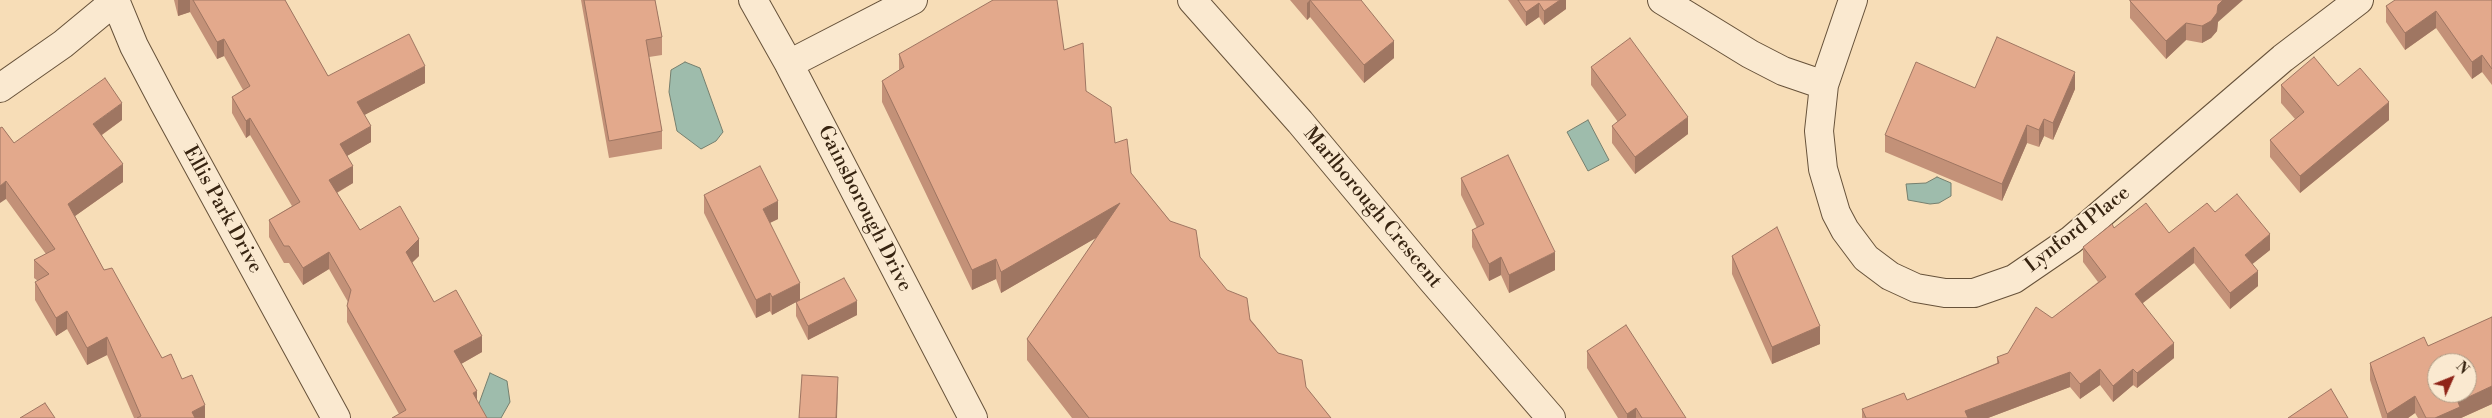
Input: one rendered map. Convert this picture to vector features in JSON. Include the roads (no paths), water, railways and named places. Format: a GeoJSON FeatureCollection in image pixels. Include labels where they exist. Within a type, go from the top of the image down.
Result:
{"type":"FeatureCollection","features":[{"type":"Feature","properties":{"kind":"street"},"geometry":{"type":"LineString","coordinates":[[0,88],[63,44],[115,0]]}},
{"type":"Feature","properties":{"kind":"street","name":"Ellis Park Drive"},"geometry":{"type":"LineString","coordinates":[[115,0],[134,46],[164,103],[336,418]]}},
{"type":"Feature","properties":{"kind":"street","name":"Gainsborough Drive"},"geometry":{"type":"LineString","coordinates":[[753,0],[789,64],[973,418]]}},
{"type":"Feature","properties":{"kind":"street"},"geometry":{"type":"LineString","coordinates":[[789,64],[912,0]]}},
{"type":"Feature","properties":{"kind":"street","name":"Marlborough Crescent"},"geometry":{"type":"LineString","coordinates":[[1192,0],[1300,122],[1431,279],[1551,418]]}},
{"type":"Feature","properties":{"kind":"street"},"geometry":{"type":"LineString","coordinates":[[1662,0],[1750,54],[1783,71],[1824,86]]}},
{"type":"Feature","properties":{"kind":"street","name":"Lynford Place"},"geometry":{"type":"LineString","coordinates":[[1853,0],[1824,86],[1818,131],[1823,169],[1834,206],[1845,230],[1866,258],[1890,276],[1916,288],[1945,293],[1974,293],[2014,279],[2071,240],[2283,58],[2359,0]]}}]}
